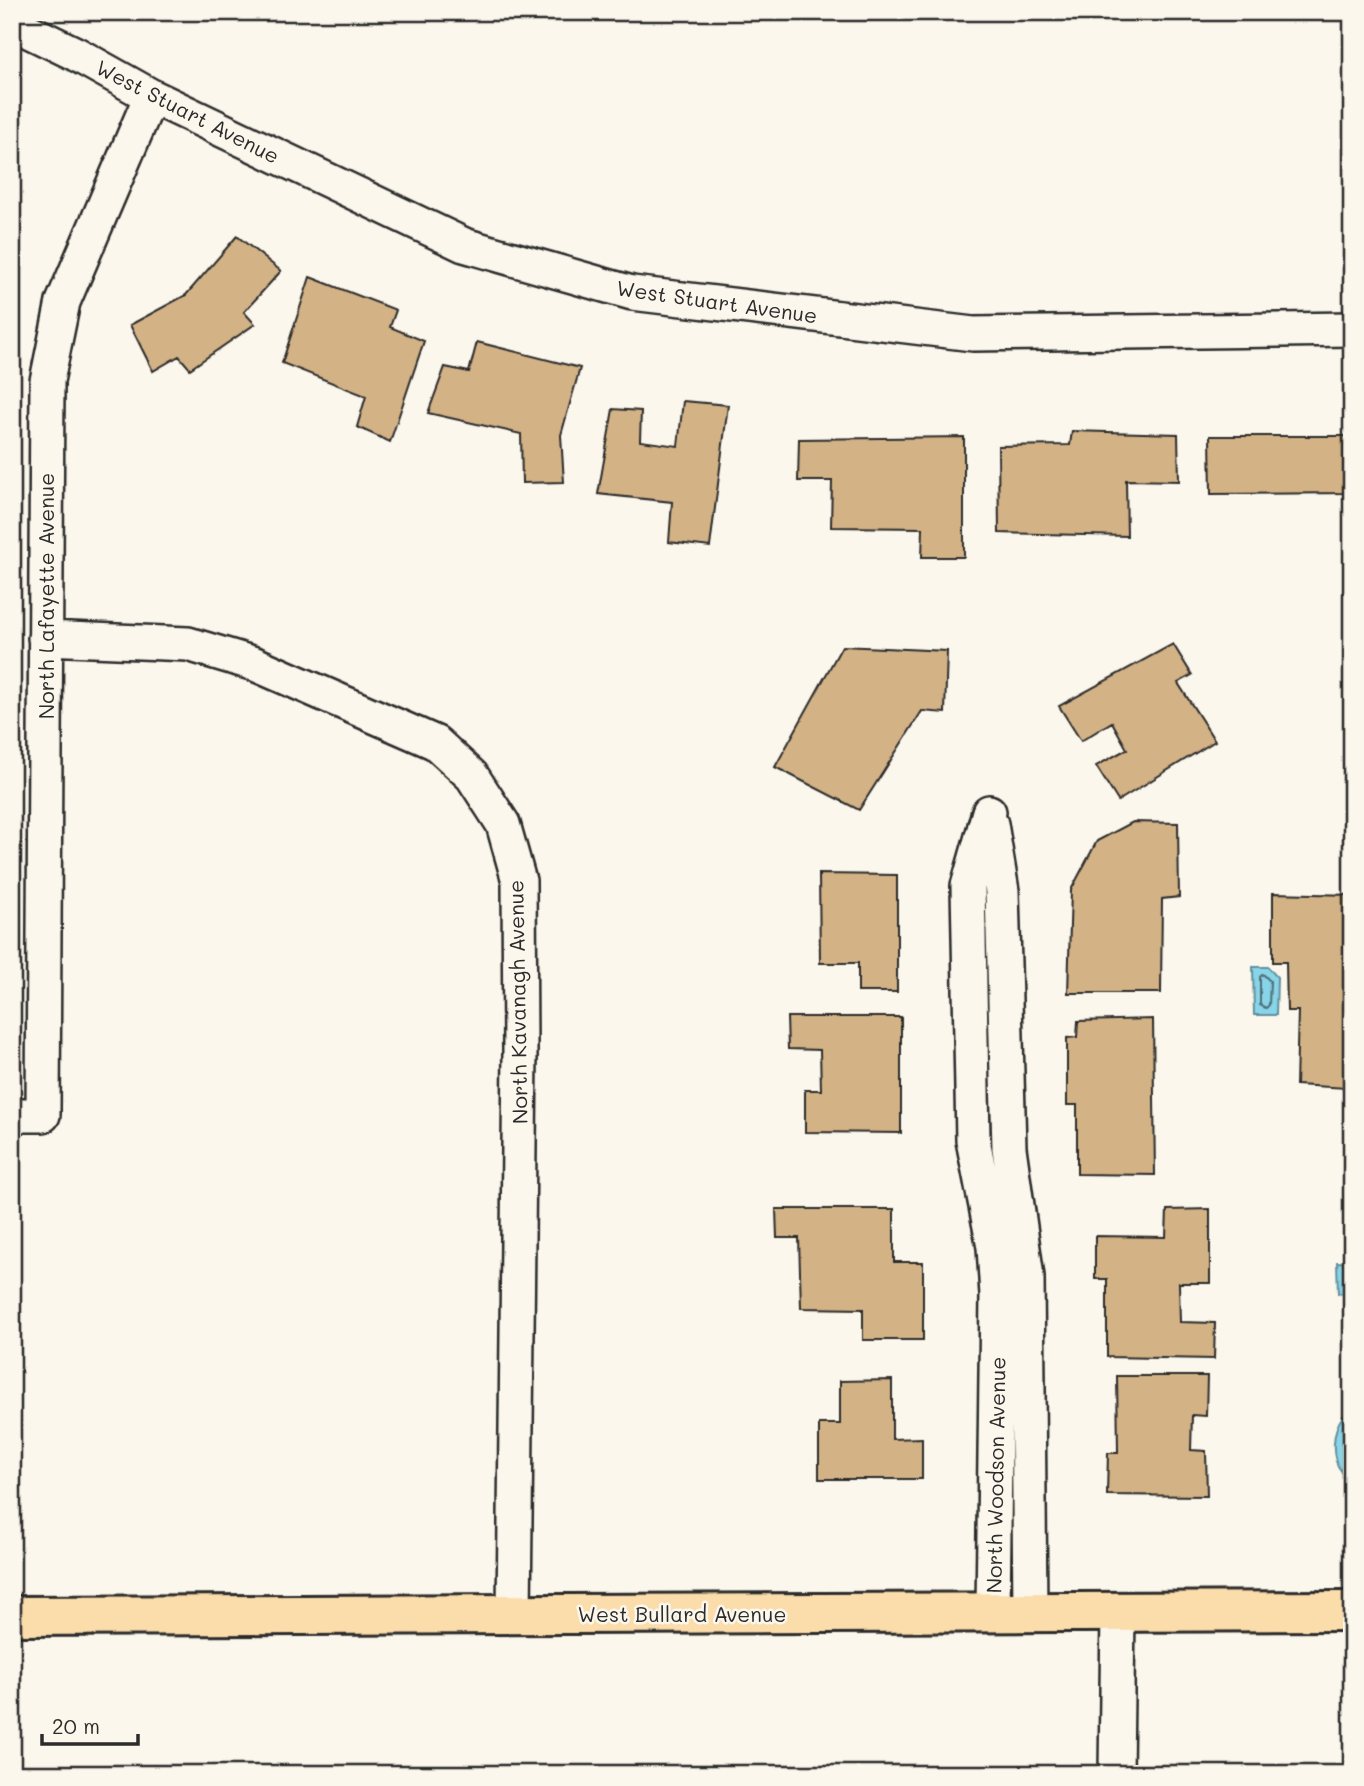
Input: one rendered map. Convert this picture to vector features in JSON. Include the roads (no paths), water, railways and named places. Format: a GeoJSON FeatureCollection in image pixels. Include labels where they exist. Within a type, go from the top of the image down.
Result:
{"type":"FeatureCollection","features":[{"type":"Feature","properties":{"kind":"main road","name":"West Bullard Avenue"},"geometry":{"type":"LineString","coordinates":[[12,1616],[1352,1611]]}},
{"type":"Feature","properties":{"kind":"street","name":"West Stuart Avenue"},"geometry":{"type":"LineString","coordinates":[[12,23],[76,54],[151,96],[464,245],[632,293],[974,334],[1352,329]]}},
{"type":"Feature","properties":{"kind":"street","name":"North Lafayette Avenue"},"geometry":{"type":"LineString","coordinates":[[28,1115],[45,638],[47,382],[63,302],[151,96]]}},
{"type":"Feature","properties":{"kind":"street","name":"North Kavanagh Avenue"},"geometry":{"type":"LineString","coordinates":[[45,638],[188,644],[255,664],[436,743],[472,776],[503,824],[519,881],[520,1052],[514,1614]]}},
{"type":"Feature","properties":{"kind":"street","name":"North Woodson Avenue"},"geometry":{"type":"LineString","coordinates":[[1012,1341],[1027,1277],[1009,1148],[1002,891],[989,812],[968,886],[975,1149],[1012,1341],[1012,1611]]}},
{"type":"Feature","properties":{"kind":"street"},"geometry":{"type":"LineString","coordinates":[[970,974],[1004,973]]}},
{"type":"Feature","properties":{"kind":"street"},"geometry":{"type":"LineString","coordinates":[[975,1149],[1009,1148]]}},
{"type":"Feature","properties":{"kind":"street"},"geometry":{"type":"LineString","coordinates":[[1116,1774],[1118,1611]]}},
{"type":"Feature","properties":{"kind":"water"},"geometry":{"type":"Polygon","coordinates":[[[1253,967],[1268,967],[1277,977],[1276,1015],[1254,1015],[1253,967]]]}},
{"type":"Feature","properties":{"kind":"water"},"geometry":{"type":"Polygon","coordinates":[[[1337,1262],[1352,1263],[1352,1294],[1338,1293],[1337,1262]]]}},
{"type":"Feature","properties":{"kind":"water"},"geometry":{"type":"Polygon","coordinates":[[[1343,1416],[1352,1416],[1352,1474],[1342,1472],[1334,1452],[1337,1429],[1343,1416]]]}}]}
